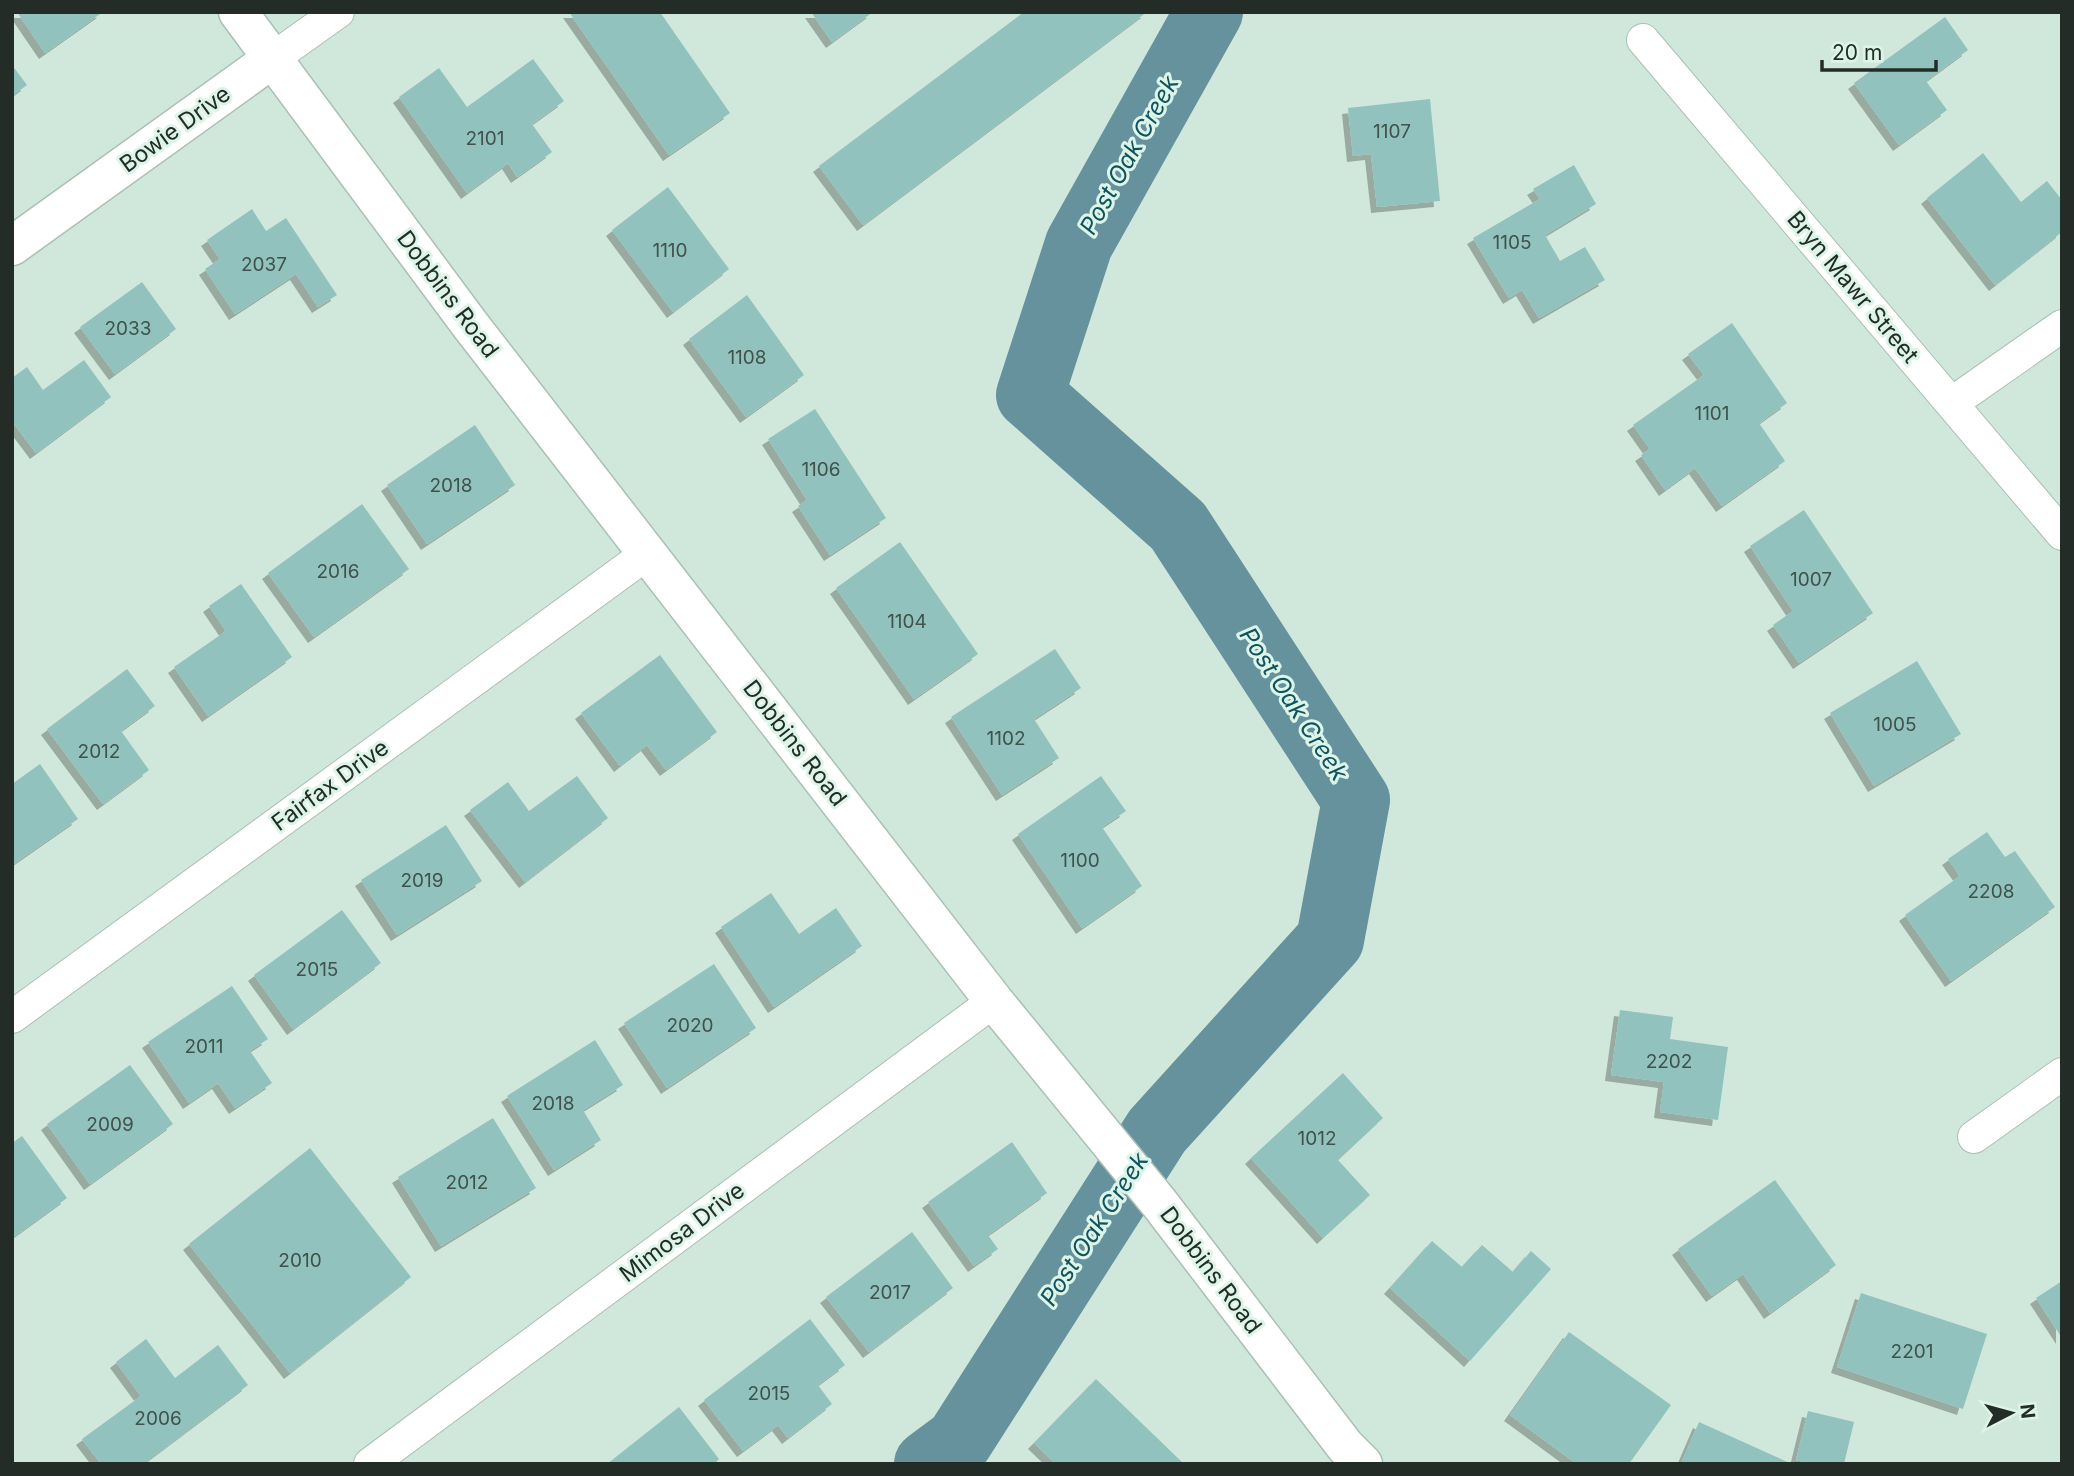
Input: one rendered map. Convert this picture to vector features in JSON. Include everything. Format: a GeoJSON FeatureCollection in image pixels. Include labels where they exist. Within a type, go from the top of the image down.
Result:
{"type":"FeatureCollection","features":[{"type":"Feature","properties":{"kind":"street","name":"Dobbins Road"},"geometry":{"type":"LineString","coordinates":[[238,12],[471,326],[994,1000],[1160,1204],[1345,1446],[1363,1464]]}},
{"type":"Feature","properties":{"kind":"street","name":"Bowie Drive"},"geometry":{"type":"LineString","coordinates":[[12,246],[338,12]]}},
{"type":"Feature","properties":{"kind":"street","name":"Bryn Mawr Street"},"geometry":{"type":"LineString","coordinates":[[1643,40],[2062,534]]}},
{"type":"Feature","properties":{"kind":"street"},"geometry":{"type":"LineString","coordinates":[[1952,403],[2062,326]]}},
{"type":"Feature","properties":{"kind":"street","name":"Fairfax Drive"},"geometry":{"type":"LineString","coordinates":[[12,1017],[648,553]]}},
{"type":"Feature","properties":{"kind":"street","name":"Mimosa Drive"},"geometry":{"type":"LineString","coordinates":[[370,1464],[994,1000]]}},
{"type":"Feature","properties":{"kind":"street"},"geometry":{"type":"LineString","coordinates":[[1974,1137],[2062,1074]]}},
{"type":"Feature","properties":{"kind":"building"},"geometry":{"type":"Polygon","coordinates":[[[17,12],[103,12],[45,53],[17,12]]]}},
{"type":"Feature","properties":{"kind":"building"},"geometry":{"type":"Polygon","coordinates":[[[569,12],[660,12],[730,113],[669,155],[569,12]]]}},
{"type":"Feature","properties":{"kind":"building"},"geometry":{"type":"Polygon","coordinates":[[[811,12],[873,12],[832,42],[811,12]]]}},
{"type":"Feature","properties":{"kind":"building"},"geometry":{"type":"Polygon","coordinates":[[[1024,12],[1147,12],[863,225],[819,166],[1024,12]]]}},
{"type":"Feature","properties":{"kind":"building"},"geometry":{"type":"Polygon","coordinates":[[[1945,17],[1968,50],[1926,81],[1947,110],[1899,145],[1854,83],[1945,17]]]}},
{"type":"Feature","properties":{"kind":"building"},"geometry":{"type":"Polygon","coordinates":[[[533,59],[564,101],[532,124],[552,152],[517,177],[508,163],[467,193],[399,97],[439,68],[467,107],[533,59]]]}},
{"type":"Feature","properties":{"kind":"building"},"geometry":{"type":"Polygon","coordinates":[[[12,65],[27,85],[12,96],[12,65]]]}},
{"type":"Feature","properties":{"kind":"building"},"geometry":{"type":"Polygon","coordinates":[[[1430,99],[1440,201],[1377,207],[1371,154],[1353,156],[1348,108],[1430,99]]]}},
{"type":"Feature","properties":{"kind":"building"},"geometry":{"type":"Polygon","coordinates":[[[1983,153],[2021,202],[2047,181],[2062,200],[2062,232],[1995,285],[1927,198],[1983,153]]]}},
{"type":"Feature","properties":{"kind":"building"},"geometry":{"type":"Polygon","coordinates":[[[1574,165],[1596,204],[1545,235],[1560,261],[1585,247],[1605,280],[1539,318],[1522,290],[1509,298],[1473,238],[1540,199],[1533,189],[1574,165]]]}},
{"type":"Feature","properties":{"kind":"building"},"geometry":{"type":"Polygon","coordinates":[[[668,187],[729,269],[673,312],[612,230],[668,187]]]}},
{"type":"Feature","properties":{"kind":"building"},"geometry":{"type":"Polygon","coordinates":[[[252,209],[266,231],[286,218],[337,295],[318,307],[296,274],[235,314],[205,269],[220,259],[207,240],[252,209]]]}},
{"type":"Feature","properties":{"kind":"building"},"geometry":{"type":"Polygon","coordinates":[[[142,282],[176,329],[115,374],[80,327],[142,282]]]}},
{"type":"Feature","properties":{"kind":"building"},"geometry":{"type":"Polygon","coordinates":[[[747,295],[804,375],[746,417],[689,339],[747,295]]]}},
{"type":"Feature","properties":{"kind":"building"},"geometry":{"type":"Polygon","coordinates":[[[1732,323],[1787,403],[1759,423],[1785,461],[1722,506],[1695,468],[1665,490],[1641,455],[1650,449],[1633,425],[1704,375],[1688,354],[1732,323]]]}},
{"type":"Feature","properties":{"kind":"building"},"geometry":{"type":"Polygon","coordinates":[[[84,360],[111,397],[36,453],[12,421],[12,378],[27,367],[43,390],[84,360]]]}},
{"type":"Feature","properties":{"kind":"building"},"geometry":{"type":"Polygon","coordinates":[[[815,409],[886,518],[830,555],[798,506],[807,500],[768,439],[815,409]]]}},
{"type":"Feature","properties":{"kind":"building"},"geometry":{"type":"Polygon","coordinates":[[[475,425],[515,485],[427,544],[387,485],[475,425]]]}},
{"type":"Feature","properties":{"kind":"building"},"geometry":{"type":"Polygon","coordinates":[[[362,504],[409,569],[314,637],[268,573],[362,504]]]}},
{"type":"Feature","properties":{"kind":"building"},"geometry":{"type":"Polygon","coordinates":[[[1804,510],[1873,613],[1799,663],[1773,625],[1793,611],[1750,546],[1804,510]]]}},
{"type":"Feature","properties":{"kind":"building"},"geometry":{"type":"Polygon","coordinates":[[[900,542],[978,654],[914,699],[836,588],[900,542]]]}},
{"type":"Feature","properties":{"kind":"building"},"geometry":{"type":"Polygon","coordinates":[[[241,584],[292,657],[208,716],[174,667],[226,631],[209,606],[241,584]]]}},
{"type":"Feature","properties":{"kind":"building"},"geometry":{"type":"Polygon","coordinates":[[[1055,649],[1081,688],[1034,719],[1059,758],[1002,795],[951,717],[1055,649]]]}},
{"type":"Feature","properties":{"kind":"building"},"geometry":{"type":"Polygon","coordinates":[[[660,655],[717,732],[666,770],[647,745],[620,766],[581,713],[660,655]]]}},
{"type":"Feature","properties":{"kind":"building"},"geometry":{"type":"Polygon","coordinates":[[[1917,661],[1961,734],[1874,786],[1830,713],[1917,661]]]}},
{"type":"Feature","properties":{"kind":"building"},"geometry":{"type":"Polygon","coordinates":[[[127,669],[155,706],[121,731],[149,770],[103,804],[47,729],[127,669]]]}},
{"type":"Feature","properties":{"kind":"building"},"geometry":{"type":"Polygon","coordinates":[[[40,764],[78,819],[12,865],[12,784],[40,764]]]}},
{"type":"Feature","properties":{"kind":"building"},"geometry":{"type":"Polygon","coordinates":[[[577,776],[608,818],[525,882],[470,810],[508,782],[529,811],[577,776]]]}},
{"type":"Feature","properties":{"kind":"building"},"geometry":{"type":"Polygon","coordinates":[[[1101,776],[1126,811],[1102,827],[1142,886],[1082,928],[1018,834],[1101,776]]]}},
{"type":"Feature","properties":{"kind":"building"},"geometry":{"type":"Polygon","coordinates":[[[446,825],[482,881],[397,935],[361,880],[446,825]]]}},
{"type":"Feature","properties":{"kind":"building"},"geometry":{"type":"Polygon","coordinates":[[[1987,832],[2005,857],[2015,851],[2055,907],[1951,981],[1905,915],[1960,876],[1948,859],[1987,832]]]}},
{"type":"Feature","properties":{"kind":"building"},"geometry":{"type":"Polygon","coordinates":[[[771,893],[799,934],[836,908],[862,946],[774,1007],[721,927],[771,893]]]}},
{"type":"Feature","properties":{"kind":"building"},"geometry":{"type":"Polygon","coordinates":[[[342,910],[381,963],[293,1029],[254,975],[342,910]]]}},
{"type":"Feature","properties":{"kind":"building"},"geometry":{"type":"Polygon","coordinates":[[[714,964],[756,1028],[667,1088],[624,1023],[714,964]]]}},
{"type":"Feature","properties":{"kind":"building"},"geometry":{"type":"Polygon","coordinates":[[[232,986],[268,1039],[250,1051],[272,1083],[235,1108],[218,1083],[189,1103],[148,1042],[232,986]]]}},
{"type":"Feature","properties":{"kind":"building"},"geometry":{"type":"Polygon","coordinates":[[[1620,1010],[1673,1017],[1670,1039],[1728,1047],[1718,1120],[1660,1112],[1664,1082],[1611,1075],[1620,1010]]]}},
{"type":"Feature","properties":{"kind":"building"},"geometry":{"type":"Polygon","coordinates":[[[595,1040],[623,1085],[583,1110],[601,1140],[554,1170],[507,1096],[595,1040]]]}},
{"type":"Feature","properties":{"kind":"building"},"geometry":{"type":"Polygon","coordinates":[[[130,1065],[173,1124],[90,1184],[47,1124],[130,1065]]]}},
{"type":"Feature","properties":{"kind":"building"},"geometry":{"type":"Polygon","coordinates":[[[1343,1073],[1383,1118],[1338,1160],[1370,1195],[1323,1238],[1251,1158],[1343,1073]]]}},
{"type":"Feature","properties":{"kind":"building"},"geometry":{"type":"Polygon","coordinates":[[[493,1118],[536,1188],[441,1246],[398,1177],[493,1118]]]}},
{"type":"Feature","properties":{"kind":"building"},"geometry":{"type":"Polygon","coordinates":[[[22,1136],[67,1198],[12,1238],[12,1143],[22,1136]]]}},
{"type":"Feature","properties":{"kind":"building"},"geometry":{"type":"Polygon","coordinates":[[[1012,1142],[1047,1193],[988,1235],[998,1249],[974,1266],[928,1202],[1012,1142]]]}},
{"type":"Feature","properties":{"kind":"building"},"geometry":{"type":"Polygon","coordinates":[[[310,1148],[411,1277],[290,1373],[189,1244],[310,1148]]]}},
{"type":"Feature","properties":{"kind":"building"},"geometry":{"type":"Polygon","coordinates":[[[1775,1180],[1836,1265],[1770,1313],[1743,1274],[1712,1296],[1678,1249],[1775,1180]]]}},
{"type":"Feature","properties":{"kind":"building"},"geometry":{"type":"Polygon","coordinates":[[[912,1232],[953,1288],[869,1352],[826,1297],[912,1232]]]}},
{"type":"Feature","properties":{"kind":"building"},"geometry":{"type":"Polygon","coordinates":[[[1432,1241],[1462,1267],[1482,1245],[1513,1272],[1531,1251],[1551,1269],[1470,1361],[1390,1288],[1432,1241]]]}},
{"type":"Feature","properties":{"kind":"building"},"geometry":{"type":"Polygon","coordinates":[[[2062,1281],[2062,1338],[2036,1298],[2062,1281]]]}},
{"type":"Feature","properties":{"kind":"building"},"geometry":{"type":"Polygon","coordinates":[[[1861,1293],[1987,1334],[1963,1409],[1837,1367],[1861,1293]]]}},
{"type":"Feature","properties":{"kind":"building"},"geometry":{"type":"Polygon","coordinates":[[[810,1319],[845,1365],[818,1385],[832,1404],[788,1438],[778,1425],[743,1451],[704,1400],[810,1319]]]}},
{"type":"Feature","properties":{"kind":"building"},"geometry":{"type":"Polygon","coordinates":[[[1569,1332],[1671,1405],[1629,1464],[1577,1464],[1510,1415],[1569,1332]]]}},
{"type":"Feature","properties":{"kind":"building"},"geometry":{"type":"Polygon","coordinates":[[[146,1339],[175,1378],[218,1345],[248,1385],[143,1464],[101,1464],[82,1439],[141,1396],[116,1362],[146,1339]]]}},
{"type":"Feature","properties":{"kind":"building"},"geometry":{"type":"Polygon","coordinates":[[[1096,1379],[1184,1464],[1056,1464],[1034,1443],[1096,1379]]]}},
{"type":"Feature","properties":{"kind":"building"},"geometry":{"type":"Polygon","coordinates":[[[679,1407],[719,1459],[714,1464],[607,1464],[679,1407]]]}},
{"type":"Feature","properties":{"kind":"building"},"geometry":{"type":"Polygon","coordinates":[[[1808,1411],[1854,1422],[1844,1464],[1814,1464],[1796,1460],[1808,1411]]]}},
{"type":"Feature","properties":{"kind":"building"},"geometry":{"type":"Polygon","coordinates":[[[1699,1422],[1792,1464],[1681,1464],[1699,1422]]]}},
{"type":"Feature","properties":{"kind":"waterway","name":"Post Oak Creek"},"geometry":{"type":"LineString","coordinates":[[928,1464],[959,1441],[1157,1131],[1330,940],[1356,800],[1178,526],[1030,395],[1079,244],[1209,12]]}}]}
